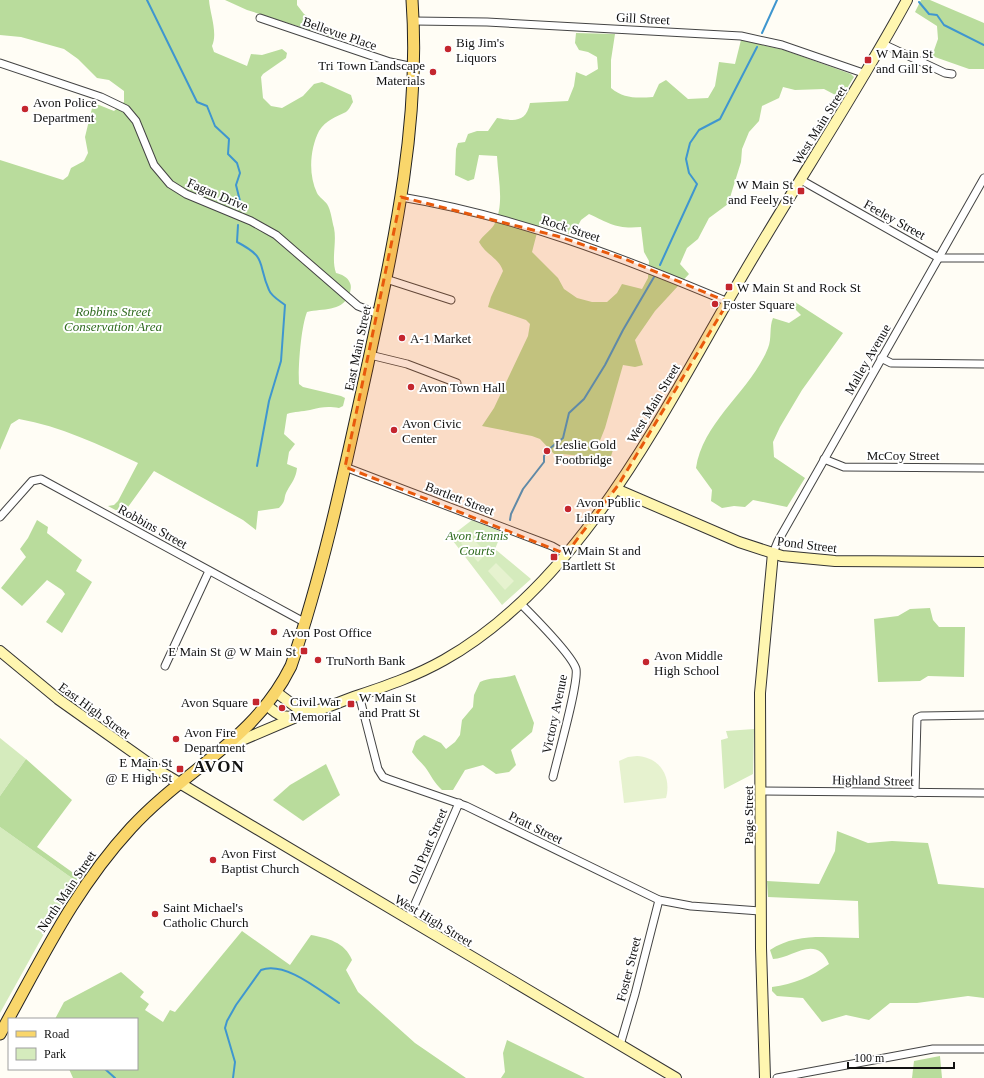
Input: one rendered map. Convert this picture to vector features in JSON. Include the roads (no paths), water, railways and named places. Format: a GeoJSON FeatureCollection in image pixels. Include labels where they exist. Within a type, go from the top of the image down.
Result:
{"type":"FeatureCollection","features":[{"type":"Feature","properties":{"kind":"main road","name":"East Main Street"},"geometry":{"type":"LineString","coordinates":[[226,746],[252,722],[267,705],[291,666],[345,467],[386,279],[401,197],[414,67],[414,21],[412,0]]}},
{"type":"Feature","properties":{"kind":"main road","name":"West Main Street"},"geometry":{"type":"LineString","coordinates":[[226,746],[315,710],[408,678],[445,660],[486,632],[520,602],[566,554],[616,489],[866,74],[907,0]]}},
{"type":"Feature","properties":{"kind":"main road","name":"Pond Street"},"geometry":{"type":"LineString","coordinates":[[616,489],[739,542],[773,553],[820,561],[984,562]]}},
{"type":"Feature","properties":{"kind":"main road","name":"Page Street"},"geometry":{"type":"LineString","coordinates":[[765,1078],[760,911],[762,790],[760,693],[773,553]]}},
{"type":"Feature","properties":{"kind":"main road","name":"East High Street"},"geometry":{"type":"LineString","coordinates":[[0,651],[72,710],[161,772],[180,782]]}},
{"type":"Feature","properties":{"kind":"main road"},"geometry":{"type":"LineString","coordinates":[[276,692],[296,707],[315,710]]}},
{"type":"Feature","properties":{"kind":"main road"},"geometry":{"type":"LineString","coordinates":[[267,705],[280,715],[296,718]]}},
{"type":"Feature","properties":{"kind":"main road","name":"North Main Street"},"geometry":{"type":"LineString","coordinates":[[8,1018],[51,938],[83,888],[127,832],[152,806],[226,746]]}},
{"type":"Feature","properties":{"kind":"main road","name":"West High Street"},"geometry":{"type":"LineString","coordinates":[[180,782],[408,920],[676,1078]]}},
{"type":"Feature","properties":{"kind":"main road","name":"North Main Street"},"geometry":{"type":"LineString","coordinates":[[0,1034],[8,1019]]}},
{"type":"Feature","properties":{"kind":"street","name":"Bellevue Place"},"geometry":{"type":"LineString","coordinates":[[260,18],[390,62],[414,67]]}},
{"type":"Feature","properties":{"kind":"street","name":"Gill Street"},"geometry":{"type":"LineString","coordinates":[[414,21],[487,22],[741,36],[782,45],[866,74]]}},
{"type":"Feature","properties":{"kind":"street"},"geometry":{"type":"LineString","coordinates":[[883,44],[945,73],[952,74]]}},
{"type":"Feature","properties":{"kind":"street","name":"Fagan Drive"},"geometry":{"type":"LineString","coordinates":[[0,63],[101,97],[126,109],[136,121],[154,164],[170,184],[186,194],[251,222],[276,235],[358,306],[378,314]]}},
{"type":"Feature","properties":{"kind":"street","name":"Malley Avenue"},"geometry":{"type":"LineString","coordinates":[[773,553],[777,543],[824,459],[984,178]]}},
{"type":"Feature","properties":{"kind":"street","name":"Feeley Street"},"geometry":{"type":"LineString","coordinates":[[801,180],[939,258],[984,258]]}},
{"type":"Feature","properties":{"kind":"street","name":"Rock Street"},"geometry":{"type":"LineString","coordinates":[[401,197],[436,203],[556,236],[625,259],[728,302]]}},
{"type":"Feature","properties":{"kind":"street"},"geometry":{"type":"LineString","coordinates":[[386,279],[451,300]]}},
{"type":"Feature","properties":{"kind":"street"},"geometry":{"type":"LineString","coordinates":[[370,355],[407,364],[457,383]]}},
{"type":"Feature","properties":{"kind":"street"},"geometry":{"type":"LineString","coordinates":[[881,358],[891,363],[984,364]]}},
{"type":"Feature","properties":{"kind":"street","name":"McCoy Street"},"geometry":{"type":"LineString","coordinates":[[824,459],[844,467],[984,468]]}},
{"type":"Feature","properties":{"kind":"street","name":"Bartlett Street"},"geometry":{"type":"LineString","coordinates":[[345,467],[544,543],[566,554]]}},
{"type":"Feature","properties":{"kind":"street","name":"Robbins Street"},"geometry":{"type":"LineString","coordinates":[[0,517],[32,481],[41,479],[304,622]]}},
{"type":"Feature","properties":{"kind":"street"},"geometry":{"type":"LineString","coordinates":[[165,666],[209,571]]}},
{"type":"Feature","properties":{"kind":"street","name":"Victory Avenue"},"geometry":{"type":"LineString","coordinates":[[520,602],[564,652],[576,670],[574,689],[553,777]]}},
{"type":"Feature","properties":{"kind":"street","name":"Pratt Street"},"geometry":{"type":"LineString","coordinates":[[359,695],[380,773],[395,782],[459,803],[659,900],[687,906],[760,911]]}},
{"type":"Feature","properties":{"kind":"street"},"geometry":{"type":"LineString","coordinates":[[915,793],[917,718],[921,716],[984,715]]}},
{"type":"Feature","properties":{"kind":"street","name":"Highland Street"},"geometry":{"type":"LineString","coordinates":[[762,790],[984,793]]}},
{"type":"Feature","properties":{"kind":"street","name":"Old Pratt Street"},"geometry":{"type":"LineString","coordinates":[[408,920],[459,803]]}},
{"type":"Feature","properties":{"kind":"street","name":"Foster Street"},"geometry":{"type":"LineString","coordinates":[[620,1045],[635,994],[659,900]]}},
{"type":"Feature","properties":{"kind":"street"},"geometry":{"type":"LineString","coordinates":[[776,1078],[933,1049],[984,1049]]}},
{"type":"Feature","properties":{"kind":"waterway"},"geometry":{"type":"LineString","coordinates":[[147,0],[197,102],[207,106],[215,126],[229,139],[228,154],[237,163],[240,173],[236,185],[242,209]]}},
{"type":"Feature","properties":{"kind":"waterway"},"geometry":{"type":"LineString","coordinates":[[762,33],[777,0]]}},
{"type":"Feature","properties":{"kind":"waterway"},"geometry":{"type":"LineString","coordinates":[[919,2],[929,14],[937,15],[944,25],[984,45]]}},
{"type":"Feature","properties":{"kind":"waterway"},"geometry":{"type":"LineString","coordinates":[[660,265],[697,184],[689,173],[686,159],[690,143],[699,130],[720,119],[757,47]]}},
{"type":"Feature","properties":{"kind":"waterway"},"geometry":{"type":"LineString","coordinates":[[238,225],[237,242],[258,257],[270,292],[285,305],[281,361],[269,401],[257,466]]}},
{"type":"Feature","properties":{"kind":"waterway"},"geometry":{"type":"LineString","coordinates":[[510,520],[511,514],[523,489],[544,462],[544,456],[549,449],[563,438],[569,413],[584,399],[605,365],[623,330],[654,277]]}},
{"type":"Feature","properties":{"kind":"waterway"},"geometry":{"type":"LineString","coordinates":[[233,1078],[235,1062],[225,1028],[227,1021],[236,1005],[261,970],[270,968],[291,973],[312,984],[339,1003]]}},
{"type":"Feature","properties":{"kind":"waterway"},"geometry":{"type":"LineString","coordinates":[[106,1070],[115,1078]]}},
{"type":"Feature","properties":{"kind":"place","name":"Big Jim's Liquors"},"geometry":{"type":"Point","coordinates":[448,49]}},
{"type":"Feature","properties":{"kind":"place","name":"W Main St and Gill St"},"geometry":{"type":"Point","coordinates":[868,60]}},
{"type":"Feature","properties":{"kind":"place","name":"Tri Town Landscape Materials"},"geometry":{"type":"Point","coordinates":[433,72]}},
{"type":"Feature","properties":{"kind":"place","name":"Avon Police Department"},"geometry":{"type":"Point","coordinates":[25,109]}},
{"type":"Feature","properties":{"kind":"place","name":"W Main St and Feely St"},"geometry":{"type":"Point","coordinates":[801,191]}},
{"type":"Feature","properties":{"kind":"place","name":"W Main St and Rock St"},"geometry":{"type":"Point","coordinates":[729,287]}},
{"type":"Feature","properties":{"kind":"place","name":"Foster Square"},"geometry":{"type":"Point","coordinates":[715,304]}},
{"type":"Feature","properties":{"kind":"place","name":"A-1 Market"},"geometry":{"type":"Point","coordinates":[402,338]}},
{"type":"Feature","properties":{"kind":"place","name":"Avon Town Hall"},"geometry":{"type":"Point","coordinates":[411,387]}},
{"type":"Feature","properties":{"kind":"place","name":"Avon Civic Center"},"geometry":{"type":"Point","coordinates":[394,430]}},
{"type":"Feature","properties":{"kind":"place","name":"Leslie Gold Footbridge"},"geometry":{"type":"Point","coordinates":[547,451]}},
{"type":"Feature","properties":{"kind":"place","name":"Avon Public Library"},"geometry":{"type":"Point","coordinates":[568,509]}},
{"type":"Feature","properties":{"kind":"place","name":"W Main St and Bartlett St"},"geometry":{"type":"Point","coordinates":[554,557]}},
{"type":"Feature","properties":{"kind":"place","name":"Avon Post Office"},"geometry":{"type":"Point","coordinates":[274,632]}},
{"type":"Feature","properties":{"kind":"place","name":"E Main St @ W Main St"},"geometry":{"type":"Point","coordinates":[304,651]}},
{"type":"Feature","properties":{"kind":"place","name":"TruNorth Bank"},"geometry":{"type":"Point","coordinates":[318,660]}},
{"type":"Feature","properties":{"kind":"place","name":"Avon Middle High School"},"geometry":{"type":"Point","coordinates":[646,662]}},
{"type":"Feature","properties":{"kind":"place","name":"Avon Square"},"geometry":{"type":"Point","coordinates":[256,702]}},
{"type":"Feature","properties":{"kind":"place","name":"W Main St and Pratt St"},"geometry":{"type":"Point","coordinates":[351,704]}},
{"type":"Feature","properties":{"kind":"place","name":"Civil War Memorial"},"geometry":{"type":"Point","coordinates":[282,708]}},
{"type":"Feature","properties":{"kind":"place","name":"Avon Fire Department"},"geometry":{"type":"Point","coordinates":[176,739]}},
{"type":"Feature","properties":{"kind":"place","name":"E Main St @ E High St"},"geometry":{"type":"Point","coordinates":[180,769]}},
{"type":"Feature","properties":{"kind":"place","name":"Avon First Baptist Church"},"geometry":{"type":"Point","coordinates":[213,860]}},
{"type":"Feature","properties":{"kind":"place","name":"Saint Michael's Catholic Church"},"geometry":{"type":"Point","coordinates":[155,914]}},
{"type":"Feature","properties":{"kind":"district","name":"AVON"},"geometry":{"type":"Point","coordinates":[219,766]}},
{"type":"Feature","properties":{"kind":"park label","name":"Robbins Street Conservation Area"},"geometry":{"type":"Point","coordinates":[113,318]}},
{"type":"Feature","properties":{"kind":"park label","name":"Avon Tennis Courts"},"geometry":{"type":"Point","coordinates":[477,542]}}]}
